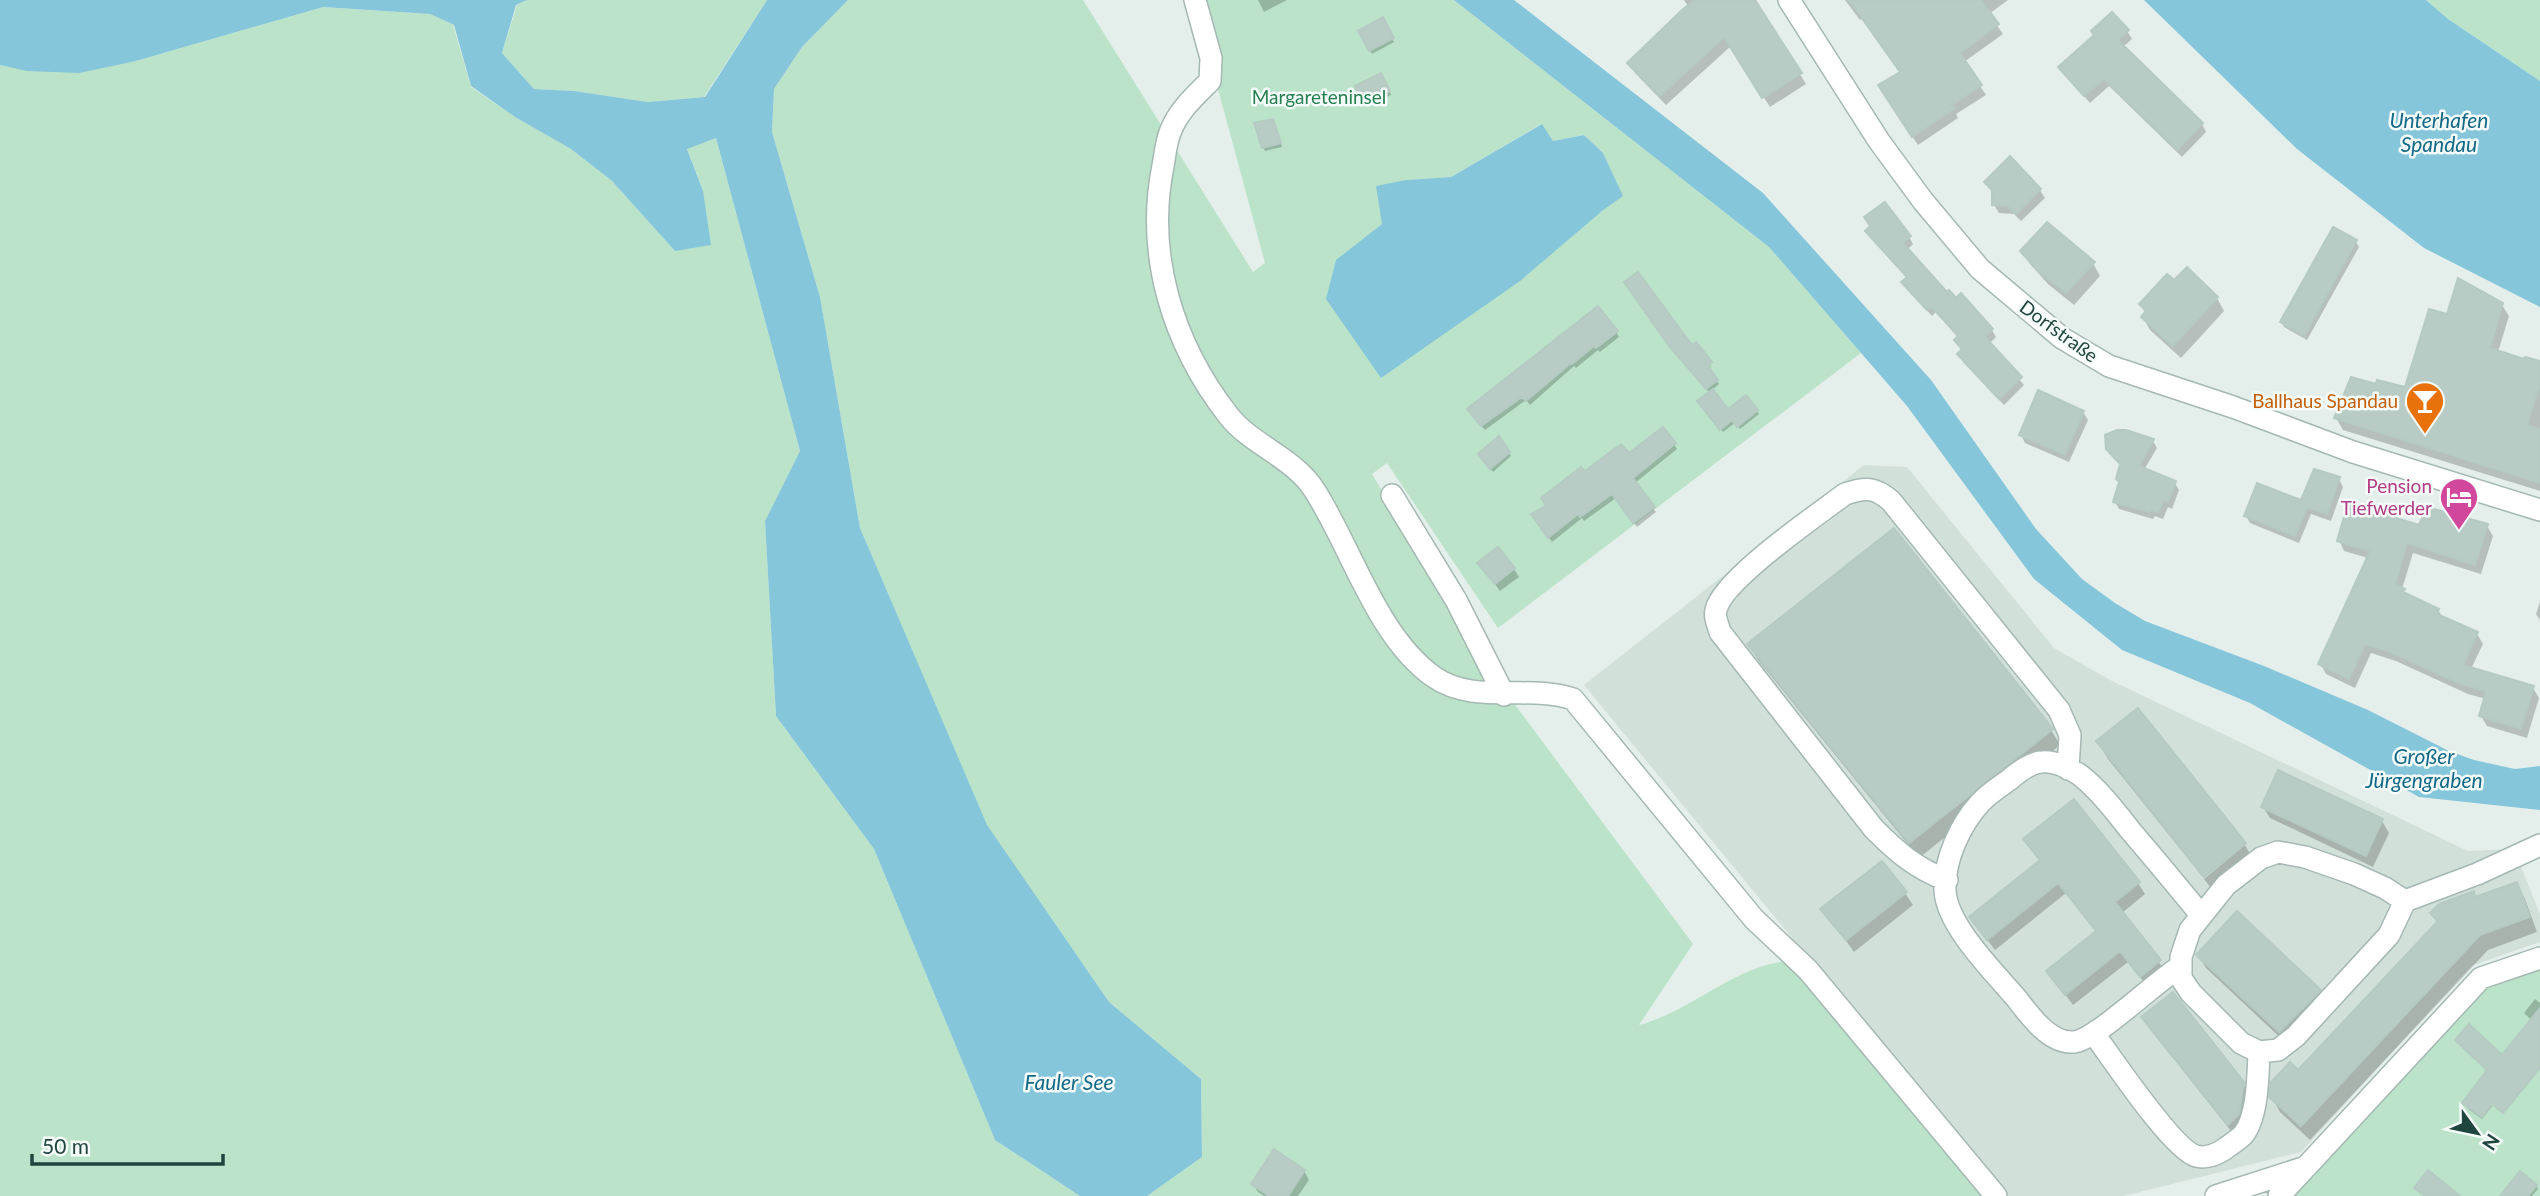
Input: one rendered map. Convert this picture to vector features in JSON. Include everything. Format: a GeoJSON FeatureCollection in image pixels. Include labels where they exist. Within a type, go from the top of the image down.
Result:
{"type":"FeatureCollection","features":[{"type":"Feature","properties":{"kind":"street"},"geometry":{"type":"LineString","coordinates":[[1195,0],[1211,58],[1210,81],[1188,103],[1170,130],[1158,188],[1158,258],[1166,297],[1180,334],[1208,387],[1230,417],[1314,488],[1377,610],[1411,657],[1436,679],[1458,687],[1504,695],[1537,691],[1556,693],[1573,699],[1754,919],[1808,970],[1996,1196]]}},
{"type":"Feature","properties":{"kind":"street","name":"Dorfstraße"},"geometry":{"type":"LineString","coordinates":[[1789,0],[1879,141],[1923,201],[1980,269],[2062,338],[2109,366],[2233,407],[2354,452],[2540,510]]}},
{"type":"Feature","properties":{"kind":"street"},"geometry":{"type":"LineString","coordinates":[[1947,880],[1927,873],[1902,856],[1874,829],[1720,632],[1715,612],[1723,594],[1738,577],[1845,494],[1865,487],[1880,491],[1891,501],[2059,710],[2070,735],[2068,769]]}},
{"type":"Feature","properties":{"kind":"street"},"geometry":{"type":"LineString","coordinates":[[1392,495],[1456,600],[1504,695]]}},
{"type":"Feature","properties":{"kind":"street"},"geometry":{"type":"LineString","coordinates":[[2181,966],[2166,975],[2094,1034],[2076,1042],[2061,1041],[2050,1035],[2024,1008],[1967,938],[1950,911],[1945,890],[1950,860],[1961,831],[1980,803],[2021,770],[2040,762],[2056,763],[2079,774],[2104,799],[2201,915]]}},
{"type":"Feature","properties":{"kind":"street"},"geometry":{"type":"LineString","coordinates":[[2405,901],[2385,888],[2354,874],[2305,857],[2278,852],[2261,858],[2226,885],[2201,915],[2190,930],[2181,957],[2181,978],[2191,993],[2241,1043],[2259,1052],[2278,1050],[2296,1036],[2389,935],[2405,901],[2477,874],[2535,847]]}},
{"type":"Feature","properties":{"kind":"street"},"geometry":{"type":"LineString","coordinates":[[2278,1196],[2481,978],[2540,958]]}},
{"type":"Feature","properties":{"kind":"street"},"geometry":{"type":"LineString","coordinates":[[2094,1034],[2174,1141],[2194,1156],[2207,1157],[2222,1152],[2243,1135],[2250,1121],[2257,1088],[2259,1052]]}},
{"type":"Feature","properties":{"kind":"street"},"geometry":{"type":"LineString","coordinates":[[2217,1196],[2306,1167]]}},
{"type":"Feature","properties":{"kind":"shaded area"},"geometry":{"type":"Polygon","coordinates":[[[1864,465],[1907,467],[2054,648],[2110,680],[2468,851],[2514,849],[2540,914],[2540,942],[2471,966],[2301,1152],[2124,1196],[2004,1196],[1584,685],[1864,465]]]}},
{"type":"Feature","properties":{"kind":"green space"},"geometry":{"type":"Polygon","coordinates":[[[527,0],[767,0],[704,97],[648,102],[574,91],[534,89],[502,53],[517,5],[527,0]]]}},
{"type":"Feature","properties":{"kind":"green space","name":"Margareteninsel"},"geometry":{"type":"Polygon","coordinates":[[[848,0],[1083,0],[1253,272],[1265,263],[1194,0],[1454,0],[1769,247],[1861,353],[1498,628],[1387,463],[1372,474],[1487,667],[1693,944],[1639,1025],[1677,1010],[1748,972],[1787,961],[1983,1196],[1147,1196],[1202,1157],[1201,1079],[1109,1002],[986,825],[860,528],[820,297],[772,132],[774,89],[802,47],[848,0]],[[1541,124],[1451,177],[1406,180],[1382,224],[1336,261],[1602,211],[1622,196],[1603,153],[1584,135],[1553,141],[1541,124]]]}},
{"type":"Feature","properties":{"kind":"green space"},"geometry":{"type":"Polygon","coordinates":[[[2426,0],[2540,0],[2540,81],[2448,19],[2426,0]]]}},
{"type":"Feature","properties":{"kind":"green space"},"geometry":{"type":"Polygon","coordinates":[[[323,7],[430,14],[453,25],[471,87],[515,117],[571,149],[612,181],[675,251],[703,191],[687,148],[716,138],[800,451],[765,521],[776,716],[874,849],[995,1140],[1080,1196],[0,1196],[0,65],[26,70],[136,61],[323,7]]]}},
{"type":"Feature","properties":{"kind":"green space"},"geometry":{"type":"Polygon","coordinates":[[[2540,967],[2540,1196],[2290,1196],[2484,988],[2540,967]]]}},
{"type":"Feature","properties":{"kind":"water","name":"Fauler See"},"geometry":{"type":"Polygon","coordinates":[[[0,0],[527,0],[516,5],[502,53],[534,89],[574,91],[648,102],[705,97],[767,0],[848,0],[802,47],[774,89],[772,132],[820,297],[860,528],[987,825],[1109,1002],[1201,1079],[1202,1157],[1147,1196],[1080,1196],[995,1140],[874,849],[776,716],[765,521],[800,451],[716,138],[687,149],[703,191],[711,245],[675,251],[612,181],[571,149],[515,117],[471,86],[454,25],[430,14],[323,7],[136,61],[79,73],[27,71],[0,65],[0,0]]]}},
{"type":"Feature","properties":{"kind":"water","name":"Großer Jürgengraben"},"geometry":{"type":"Polygon","coordinates":[[[1454,0],[1514,0],[1763,193],[1931,380],[2036,529],[2082,579],[2145,621],[2264,666],[2368,710],[2449,751],[2474,760],[2515,769],[2540,766],[2540,810],[2419,797],[2250,703],[2122,650],[2034,579],[1907,406],[1769,247],[1454,0]]]}},
{"type":"Feature","properties":{"kind":"water","name":"Unterhafen Spandau"},"geometry":{"type":"Polygon","coordinates":[[[2144,0],[2426,0],[2448,19],[2540,81],[2540,307],[2424,248],[2297,149],[2144,0]]]}},
{"type":"Feature","properties":{"kind":"water"},"geometry":{"type":"Polygon","coordinates":[[[1542,124],[1553,141],[1584,135],[1603,153],[1623,196],[1520,281],[1381,378],[1326,299],[1336,260],[1382,224],[1376,186],[1406,180],[1451,177],[1542,124]]]}},
{"type":"Feature","properties":{"kind":"building"},"geometry":{"type":"Polygon","coordinates":[[[1695,0],[1755,0],[1802,73],[1762,98],[1724,37],[1660,96],[1627,63],[1695,0]]]}},
{"type":"Feature","properties":{"kind":"building"},"geometry":{"type":"Polygon","coordinates":[[[1849,0],[1981,0],[1999,24],[1960,53],[1982,85],[1952,105],[1955,108],[1912,137],[1878,85],[1900,72],[1849,0]]]}},
{"type":"Feature","properties":{"kind":"building"},"geometry":{"type":"Polygon","coordinates":[[[2112,12],[2129,30],[2118,40],[2203,123],[2177,150],[2104,79],[2084,96],[2058,67],[2094,35],[2091,31],[2112,12]]]}},
{"type":"Feature","properties":{"kind":"building"},"geometry":{"type":"Polygon","coordinates":[[[1383,17],[1394,38],[1369,51],[1358,31],[1383,17]]]}},
{"type":"Feature","properties":{"kind":"building"},"geometry":{"type":"Polygon","coordinates":[[[1381,73],[1390,91],[1364,104],[1355,86],[1381,73]]]}},
{"type":"Feature","properties":{"kind":"building"},"geometry":{"type":"Polygon","coordinates":[[[1273,119],[1281,143],[1262,148],[1254,123],[1273,119]]]}},
{"type":"Feature","properties":{"kind":"building"},"geometry":{"type":"Polygon","coordinates":[[[2010,156],[2041,189],[2016,214],[2008,206],[1992,205],[1992,190],[1984,182],[2010,156]]]}},
{"type":"Feature","properties":{"kind":"building"},"geometry":{"type":"Polygon","coordinates":[[[1885,202],[1911,236],[1903,243],[1947,292],[1949,290],[1956,298],[1961,293],[1993,329],[1985,337],[2022,377],[1999,399],[1957,354],[1962,349],[1954,340],[1958,336],[1931,306],[1927,310],[1901,282],[1907,277],[1865,231],[1870,226],[1864,217],[1885,202]]]}},
{"type":"Feature","properties":{"kind":"building"},"geometry":{"type":"Polygon","coordinates":[[[2047,222],[2095,262],[2066,293],[2038,271],[2020,251],[2047,222]]]}},
{"type":"Feature","properties":{"kind":"building"},"geometry":{"type":"Polygon","coordinates":[[[2333,227],[2357,240],[2304,336],[2280,322],[2333,227]]]}},
{"type":"Feature","properties":{"kind":"building"},"geometry":{"type":"Polygon","coordinates":[[[2187,267],[2218,297],[2173,346],[2141,317],[2146,311],[2139,304],[2167,274],[2174,280],[2187,267]]]}},
{"type":"Feature","properties":{"kind":"building"},"geometry":{"type":"Polygon","coordinates":[[[1638,272],[1692,345],[1696,342],[1712,362],[1708,366],[1718,380],[1706,389],[1669,346],[1624,282],[1638,272]]]}},
{"type":"Feature","properties":{"kind":"building"},"geometry":{"type":"Polygon","coordinates":[[[2458,278],[2503,303],[2490,348],[2540,361],[2540,384],[2527,425],[2540,429],[2540,483],[2334,418],[2351,377],[2376,384],[2377,380],[2405,387],[2429,309],[2447,314],[2458,278]]]}},
{"type":"Feature","properties":{"kind":"building"},"geometry":{"type":"Polygon","coordinates":[[[1598,306],[1618,331],[1571,363],[1526,401],[1522,397],[1481,426],[1467,409],[1598,306]]]}},
{"type":"Feature","properties":{"kind":"building"},"geometry":{"type":"Polygon","coordinates":[[[1713,389],[1728,409],[1746,395],[1758,410],[1737,427],[1732,420],[1720,430],[1697,401],[1713,389]]]}},
{"type":"Feature","properties":{"kind":"building"},"geometry":{"type":"Polygon","coordinates":[[[2038,390],[2084,411],[2065,455],[2019,435],[2038,390]]]}},
{"type":"Feature","properties":{"kind":"building"},"geometry":{"type":"Polygon","coordinates":[[[1663,427],[1676,443],[1633,478],[1655,507],[1633,523],[1612,494],[1580,517],[1578,514],[1548,538],[1531,514],[1546,506],[1541,498],[1581,467],[1585,471],[1621,444],[1629,453],[1663,427]]]}},
{"type":"Feature","properties":{"kind":"building"},"geometry":{"type":"Polygon","coordinates":[[[2126,430],[2154,439],[2139,466],[2176,481],[2168,502],[2164,500],[2158,512],[2113,502],[2119,482],[2116,479],[2120,464],[2106,449],[2105,435],[2126,430]]]}},
{"type":"Feature","properties":{"kind":"building"},"geometry":{"type":"Polygon","coordinates":[[[1499,436],[1510,452],[1490,469],[1478,454],[1499,436]]]}},
{"type":"Feature","properties":{"kind":"building"},"geometry":{"type":"Polygon","coordinates":[[[2314,469],[2340,477],[2327,514],[2307,507],[2295,536],[2244,516],[2257,483],[2301,500],[2314,469]]]}},
{"type":"Feature","properties":{"kind":"building"},"geometry":{"type":"Polygon","coordinates":[[[2348,503],[2419,525],[2427,507],[2488,524],[2475,565],[2407,543],[2395,584],[2405,589],[2403,592],[2439,609],[2437,614],[2478,632],[2463,665],[2534,686],[2521,729],[2479,716],[2486,691],[2461,684],[2388,651],[2365,644],[2349,679],[2318,664],[2370,551],[2337,541],[2348,503]]]}},
{"type":"Feature","properties":{"kind":"building"},"geometry":{"type":"Polygon","coordinates":[[[1894,528],[2053,729],[1909,843],[1747,644],[1894,528]]]}},
{"type":"Feature","properties":{"kind":"building"},"geometry":{"type":"Polygon","coordinates":[[[1498,547],[1515,568],[1495,584],[1477,563],[1498,547]]]}},
{"type":"Feature","properties":{"kind":"building"},"geometry":{"type":"Polygon","coordinates":[[[2138,708],[2246,843],[2204,877],[2096,741],[2138,708]]]}},
{"type":"Feature","properties":{"kind":"building"},"geometry":{"type":"Polygon","coordinates":[[[2278,770],[2383,819],[2366,856],[2261,807],[2278,770]]]}},
{"type":"Feature","properties":{"kind":"building"},"geometry":{"type":"Polygon","coordinates":[[[2074,799],[2140,882],[2115,902],[2161,960],[2140,977],[2120,951],[2065,995],[2046,971],[2096,931],[2058,883],[1987,940],[1969,917],[2040,860],[2023,839],[2074,799]]]}},
{"type":"Feature","properties":{"kind":"building"},"geometry":{"type":"Polygon","coordinates":[[[1882,861],[1907,892],[1846,940],[1820,909],[1882,861]]]}},
{"type":"Feature","properties":{"kind":"building"},"geometry":{"type":"Polygon","coordinates":[[[2517,882],[2530,917],[2480,935],[2301,1126],[2269,1097],[2271,1082],[2290,1062],[2298,1070],[2438,921],[2430,913],[2439,904],[2474,891],[2475,897],[2517,882]]]}},
{"type":"Feature","properties":{"kind":"building"},"geometry":{"type":"Polygon","coordinates":[[[2237,911],[2321,990],[2279,1032],[2196,955],[2237,911]]]}},
{"type":"Feature","properties":{"kind":"building"},"geometry":{"type":"Polygon","coordinates":[[[2173,992],[2244,1082],[2239,1114],[2228,1125],[2141,1017],[2173,992]]]}},
{"type":"Feature","properties":{"kind":"building"},"geometry":{"type":"Polygon","coordinates":[[[2540,1008],[2540,1068],[2503,1113],[2492,1104],[2482,1117],[2462,1103],[2487,1070],[2455,1040],[2469,1024],[2502,1055],[2540,1008]]]}},
{"type":"Feature","properties":{"kind":"building"},"geometry":{"type":"Polygon","coordinates":[[[1274,1149],[1305,1170],[1288,1196],[1269,1196],[1251,1184],[1274,1149]]]}},
{"type":"Feature","properties":{"kind":"building"},"geometry":{"type":"Polygon","coordinates":[[[2428,1170],[2460,1196],[2425,1196],[2414,1188],[2428,1170]]]}},
{"type":"Feature","properties":{"kind":"building"},"geometry":{"type":"Polygon","coordinates":[[[2520,1171],[2537,1185],[2528,1196],[2500,1196],[2520,1171]]]}},
{"type":"Feature","properties":{"kind":"place","name":"Ballhaus Spandau"},"geometry":{"type":"Point","coordinates":[2425,435]}},
{"type":"Feature","properties":{"kind":"place","name":"Pension Tiefwerder"},"geometry":{"type":"Point","coordinates":[2459,531]}}]}
